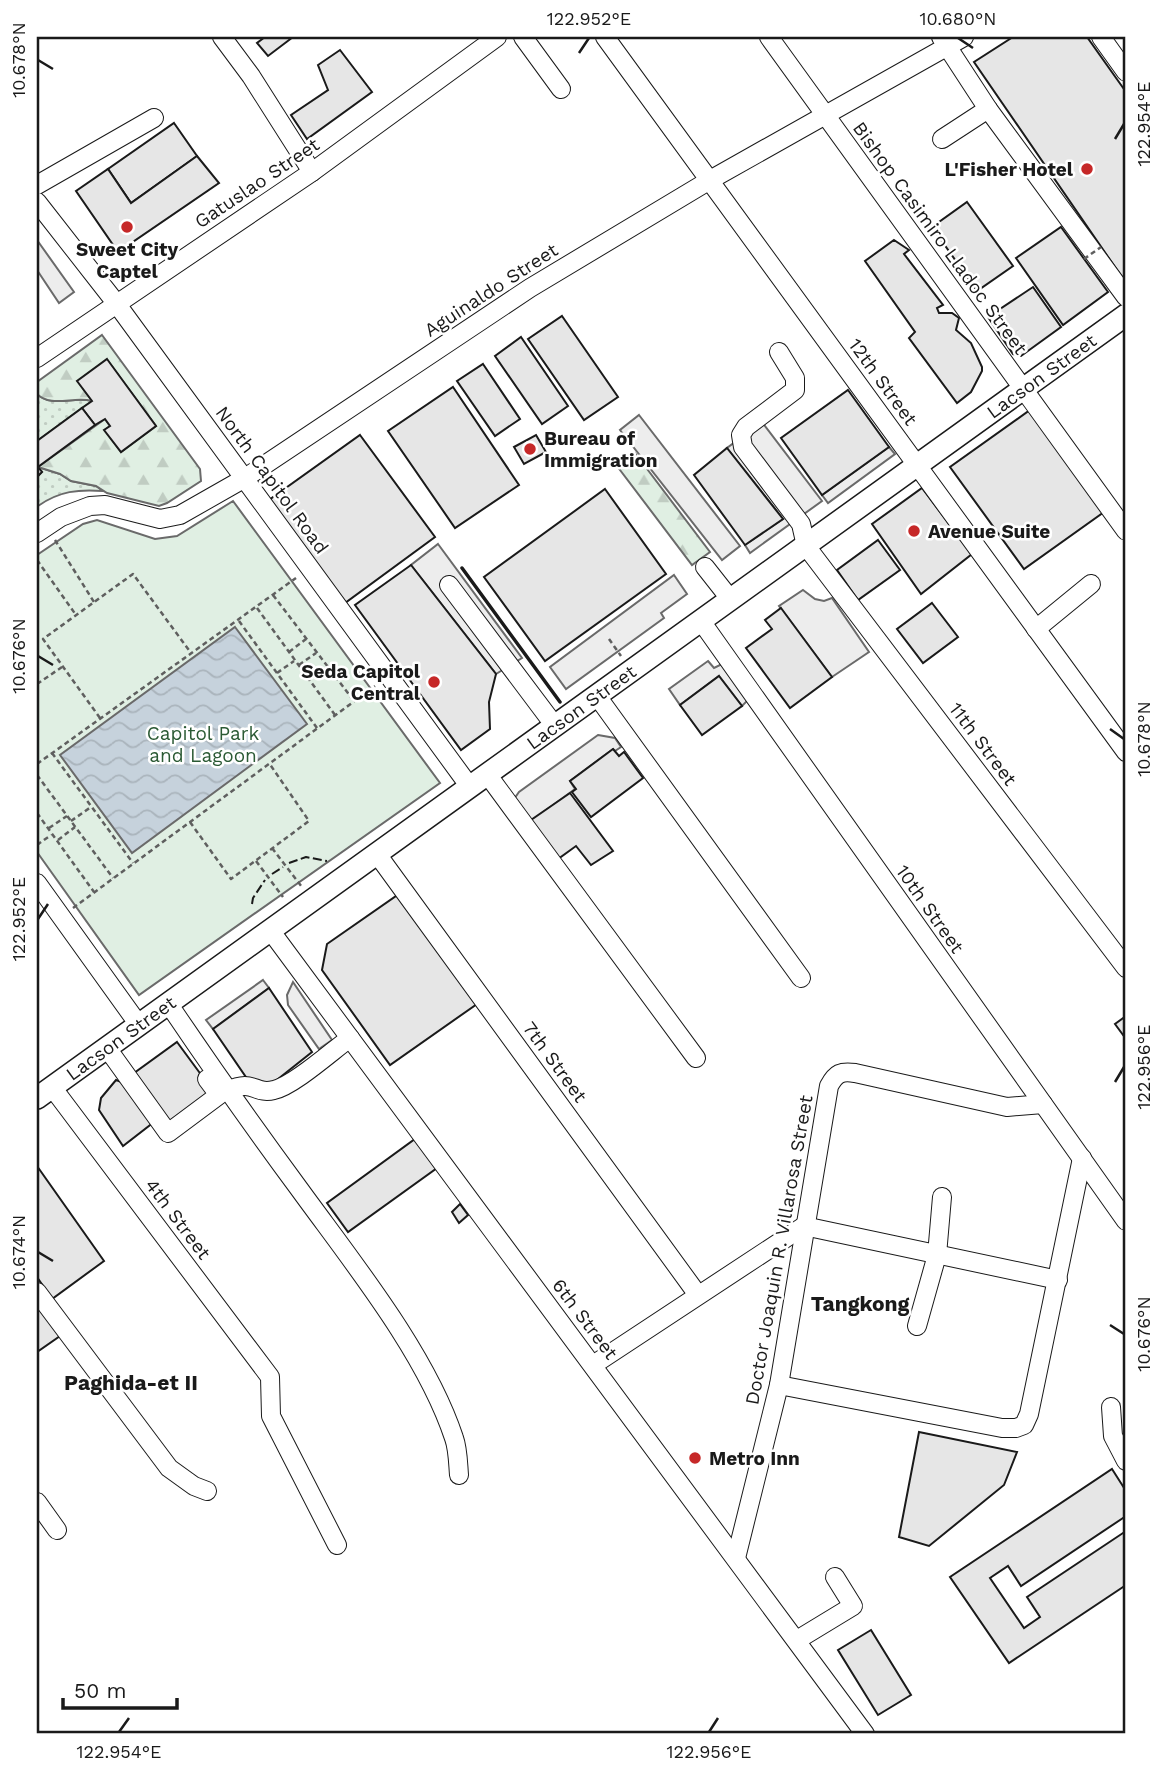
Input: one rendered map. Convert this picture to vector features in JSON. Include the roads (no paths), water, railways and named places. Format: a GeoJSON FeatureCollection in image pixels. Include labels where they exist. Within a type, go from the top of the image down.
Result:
{"type":"FeatureCollection","features":[{"type":"Feature","properties":{"kind":"main road","name":"Lacson Street"},"geometry":{"type":"LineString","coordinates":[[45,1093],[1126,315]]}},
{"type":"Feature","properties":{"kind":"street"},"geometry":{"type":"LineString","coordinates":[[222,37],[251,76],[312,172]]}},
{"type":"Feature","properties":{"kind":"street","name":"Gatuslao Street"},"geometry":{"type":"LineString","coordinates":[[37,358],[312,172],[497,37]]}},
{"type":"Feature","properties":{"kind":"street"},"geometry":{"type":"LineString","coordinates":[[523,37],[561,89]]}},
{"type":"Feature","properties":{"kind":"street","name":"12th Street"},"geometry":{"type":"LineString","coordinates":[[605,37],[1126,752]]}},
{"type":"Feature","properties":{"kind":"street","name":"Bishop Casimiro Lladoc Street"},"geometry":{"type":"LineString","coordinates":[[769,37],[1126,531]]}},
{"type":"Feature","properties":{"kind":"street","name":"Aguinaldo Street"},"geometry":{"type":"LineString","coordinates":[[42,530],[75,510],[90,506],[105,505],[149,517],[170,518],[180,515],[245,478],[530,288],[710,180],[826,115],[945,41],[964,37]]}},
{"type":"Feature","properties":{"kind":"street"},"geometry":{"type":"LineString","coordinates":[[1101,37],[1126,72]]}},
{"type":"Feature","properties":{"kind":"street"},"geometry":{"type":"LineString","coordinates":[[945,41],[988,109],[1126,297]]}},
{"type":"Feature","properties":{"kind":"street"},"geometry":{"type":"LineString","coordinates":[[942,139],[988,109]]}},
{"type":"Feature","properties":{"kind":"street"},"geometry":{"type":"LineString","coordinates":[[37,185],[154,118]]}},
{"type":"Feature","properties":{"kind":"street","name":"North Capitol Road"},"geometry":{"type":"LineString","coordinates":[[37,202],[116,303],[389,676],[479,780],[696,1058]]}},
{"type":"Feature","properties":{"kind":"street","name":"11th Street"},"geometry":{"type":"LineString","coordinates":[[779,352],[795,379],[795,390],[746,427],[741,435],[743,447],[801,524],[806,546],[1126,968]]}},
{"type":"Feature","properties":{"kind":"street"},"geometry":{"type":"LineString","coordinates":[[705,567],[731,600]]}},
{"type":"Feature","properties":{"kind":"street"},"geometry":{"type":"LineString","coordinates":[[1036,629],[1091,584]]}},
{"type":"Feature","properties":{"kind":"street"},"geometry":{"type":"LineString","coordinates":[[449,585],[555,726]]}},
{"type":"Feature","properties":{"kind":"street","name":"10th Street"},"geometry":{"type":"LineString","coordinates":[[701,621],[1126,1221]]}},
{"type":"Feature","properties":{"kind":"street"},"geometry":{"type":"LineString","coordinates":[[597,696],[801,978]]}},
{"type":"Feature","properties":{"kind":"street","name":"7th Street"},"geometry":{"type":"LineString","coordinates":[[377,854],[698,1296]]}},
{"type":"Feature","properties":{"kind":"street"},"geometry":{"type":"LineString","coordinates":[[37,883],[139,1025]]}},
{"type":"Feature","properties":{"kind":"street","name":"6th Street"},"geometry":{"type":"LineString","coordinates":[[270,930],[865,1734]]}},
{"type":"Feature","properties":{"kind":"street"},"geometry":{"type":"LineString","coordinates":[[107,1048],[168,1133],[219,1095],[163,1007]]}},
{"type":"Feature","properties":{"kind":"street"},"geometry":{"type":"LineString","coordinates":[[163,1007],[348,1256],[403,1335],[426,1376],[455,1440],[459,1475]]}},
{"type":"Feature","properties":{"kind":"street"},"geometry":{"type":"LineString","coordinates":[[227,1091],[240,1085],[271,1091],[285,1086],[350,1038]]}},
{"type":"Feature","properties":{"kind":"street","name":"Doctor Joaquin R. Villarosa Street"},"geometry":{"type":"LineString","coordinates":[[736,1558],[779,1385],[829,1086],[835,1075],[843,1072],[855,1073],[1007,1107],[1043,1104]]}},
{"type":"Feature","properties":{"kind":"street","name":"4th Street"},"geometry":{"type":"LineString","coordinates":[[45,1093],[270,1377],[271,1416],[337,1545]]}},
{"type":"Feature","properties":{"kind":"street"},"geometry":{"type":"LineString","coordinates":[[779,1385],[1002,1429],[1024,1425],[1029,1414],[1082,1158]]}},
{"type":"Feature","properties":{"kind":"street"},"geometry":{"type":"LineString","coordinates":[[917,1326],[937,1255],[942,1197]]}},
{"type":"Feature","properties":{"kind":"street"},"geometry":{"type":"LineString","coordinates":[[593,1365],[804,1226],[1058,1279]]}},
{"type":"Feature","properties":{"kind":"street"},"geometry":{"type":"LineString","coordinates":[[37,1292],[169,1468],[194,1486],[207,1491]]}},
{"type":"Feature","properties":{"kind":"street"},"geometry":{"type":"LineString","coordinates":[[1111,1406],[1114,1436],[1126,1461]]}},
{"type":"Feature","properties":{"kind":"street"},"geometry":{"type":"LineString","coordinates":[[37,1502],[57,1530]]}},
{"type":"Feature","properties":{"kind":"street"},"geometry":{"type":"LineString","coordinates":[[797,1640],[852,1608],[853,1604],[835,1577]]}},
{"type":"Feature","properties":{"kind":"water"},"geometry":{"type":"Polygon","coordinates":[[[235,627],[307,724],[132,853],[60,755],[235,627]]]}},
{"type":"Feature","properties":{"kind":"place","name":"L'Fisher Hotel"},"geometry":{"type":"Point","coordinates":[1087,169]}},
{"type":"Feature","properties":{"kind":"place","name":"Sweet City Captel"},"geometry":{"type":"Point","coordinates":[127,227]}},
{"type":"Feature","properties":{"kind":"place","name":"Bureau of Immigration"},"geometry":{"type":"Point","coordinates":[530,449]}},
{"type":"Feature","properties":{"kind":"place","name":"Avenue Suite"},"geometry":{"type":"Point","coordinates":[914,531]}},
{"type":"Feature","properties":{"kind":"place","name":"Seda Capitol Central"},"geometry":{"type":"Point","coordinates":[434,682]}},
{"type":"Feature","properties":{"kind":"place","name":"Metro Inn"},"geometry":{"type":"Point","coordinates":[695,1458]}},
{"type":"Feature","properties":{"kind":"district","name":"Tangkong"},"geometry":{"type":"Point","coordinates":[860,1303]}},
{"type":"Feature","properties":{"kind":"district","name":"Paghida-et II"},"geometry":{"type":"Point","coordinates":[131,1382]}},
{"type":"Feature","properties":{"kind":"park label","name":"Capitol Park and Lagoon"},"geometry":{"type":"Point","coordinates":[203,744]}}]}
